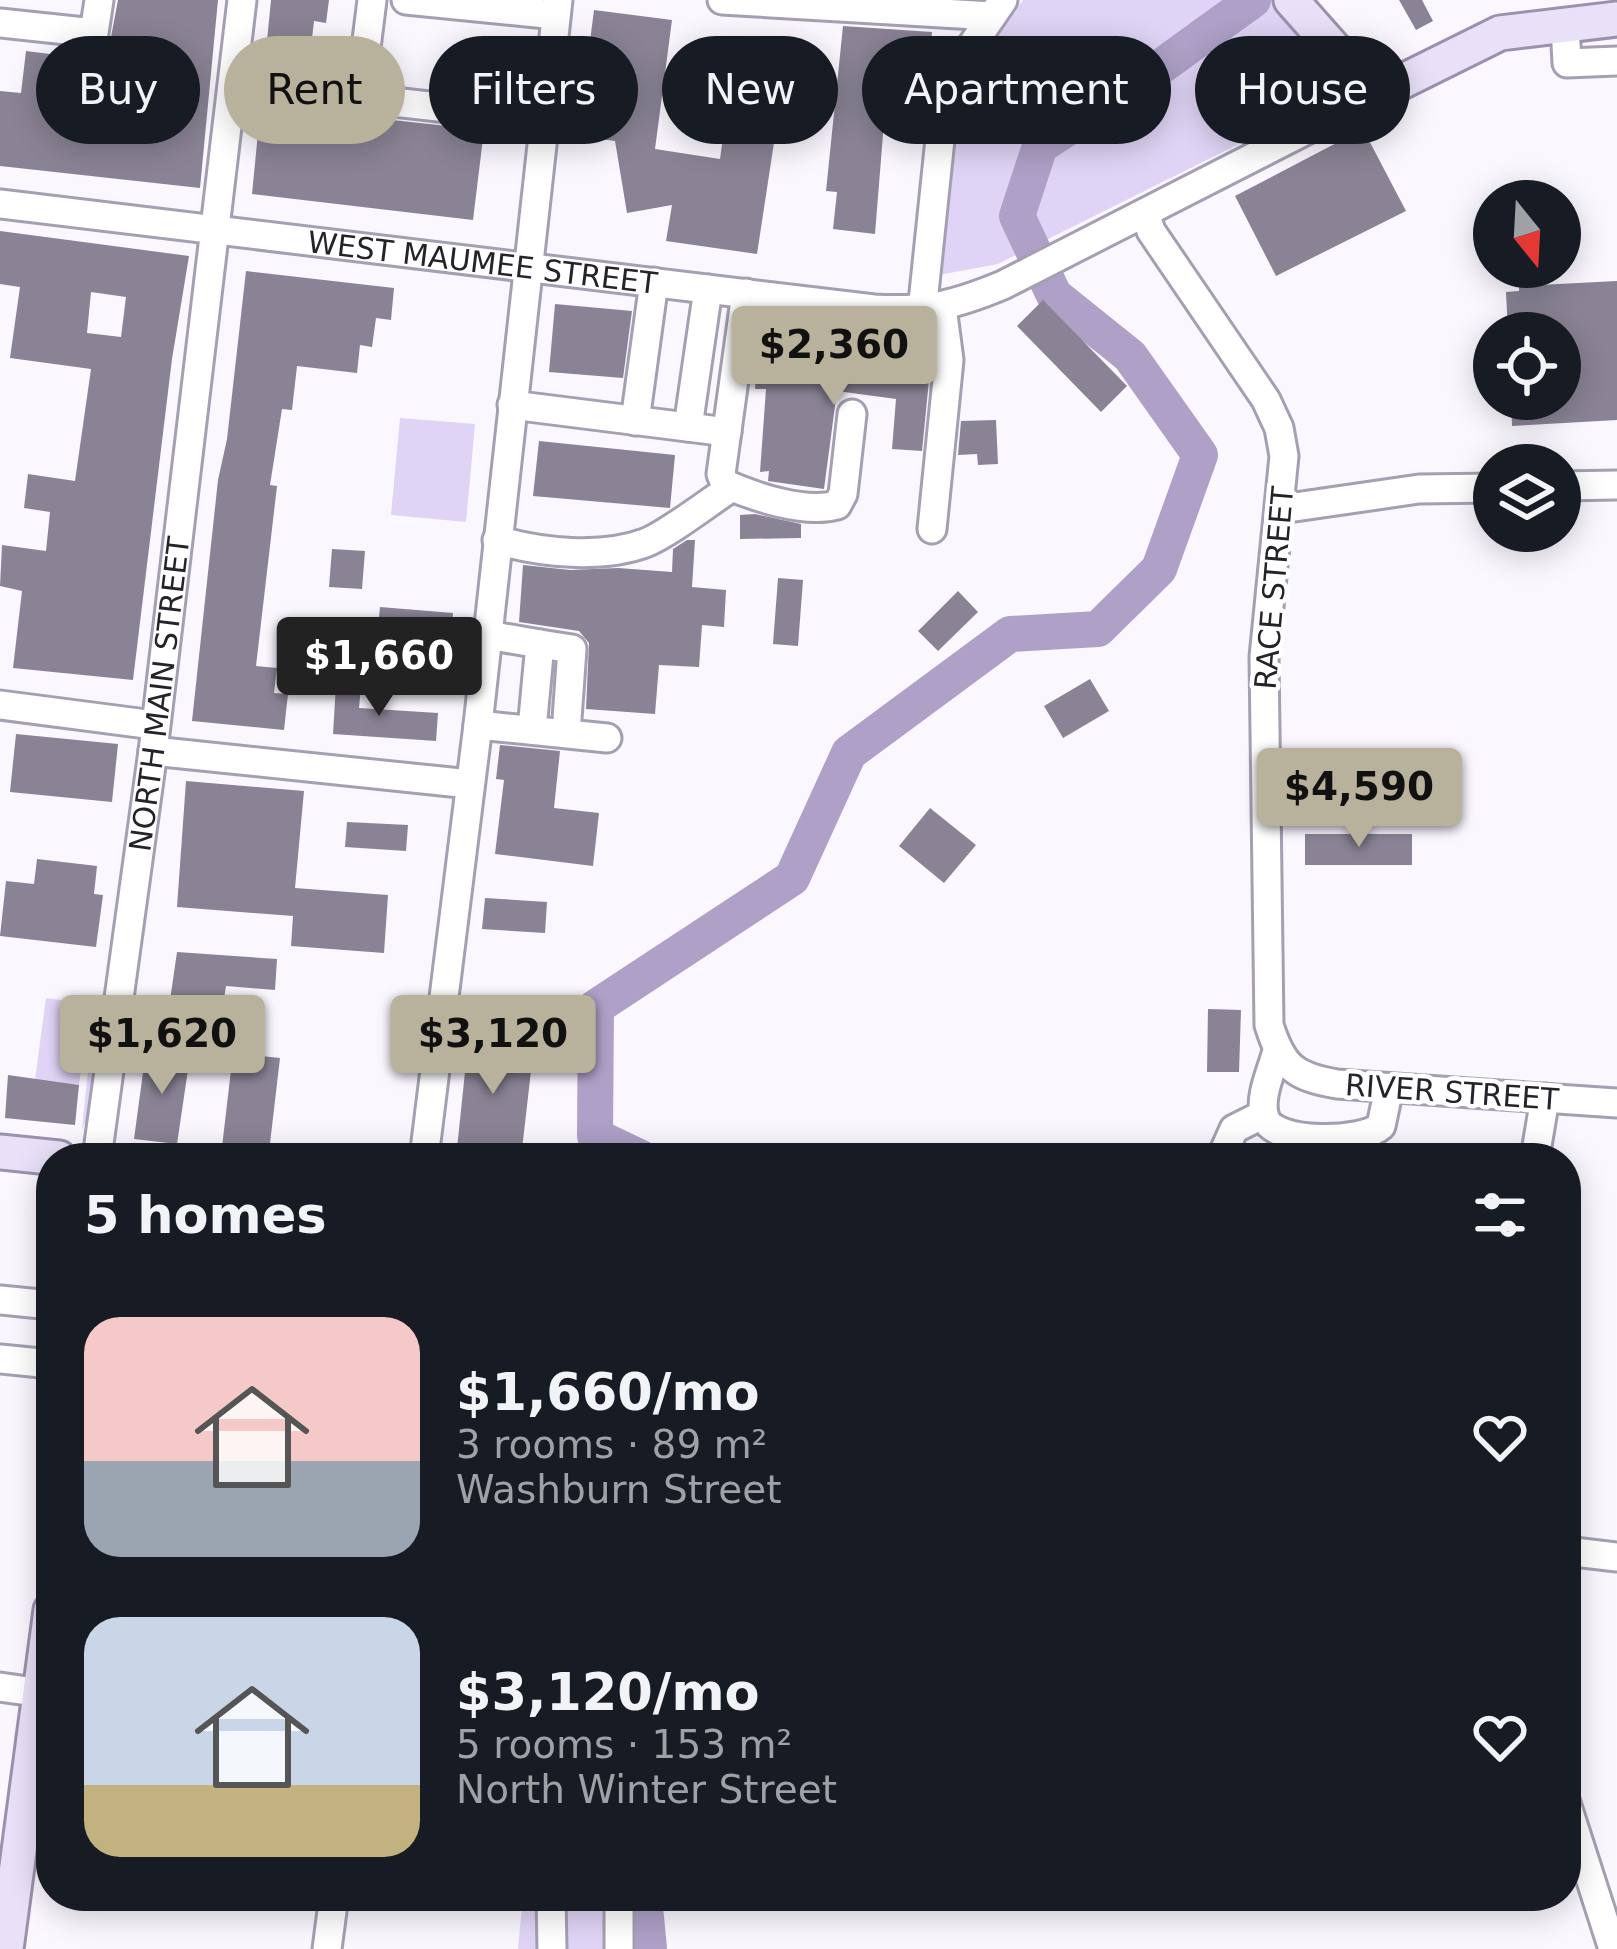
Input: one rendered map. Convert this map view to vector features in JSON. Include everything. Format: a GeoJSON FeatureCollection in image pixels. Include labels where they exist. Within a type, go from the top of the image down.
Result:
{"type":"FeatureCollection","features":[{"type":"Feature","properties":{"kind":"main road"},"geometry":{"type":"LineString","coordinates":[[1294,3],[1323,36]]}},
{"type":"Feature","properties":{"kind":"main road","name":"WEST MAUMEE STREET"},"geometry":{"type":"LineString","coordinates":[[1410,78],[1500,33],[1617,19]]}},
{"type":"Feature","properties":{"kind":"main road"},"geometry":{"type":"LineString","coordinates":[[0,1152],[36,1156]]}},
{"type":"Feature","properties":{"kind":"main road"},"geometry":{"type":"LineString","coordinates":[[6,1949],[36,1730]]}},
{"type":"Feature","properties":{"kind":"street"},"geometry":{"type":"LineString","coordinates":[[0,23],[94,33],[98,0]]}},
{"type":"Feature","properties":{"kind":"street","name":"NORTH MAIN STREET"},"geometry":{"type":"LineString","coordinates":[[99,1143],[154,738],[242,0]]}},
{"type":"Feature","properties":{"kind":"street"},"geometry":{"type":"LineString","coordinates":[[372,0],[361,88],[367,99],[429,106]]}},
{"type":"Feature","properties":{"kind":"street"},"geometry":{"type":"LineString","coordinates":[[406,0],[557,7]]}},
{"type":"Feature","properties":{"kind":"street"},"geometry":{"type":"LineString","coordinates":[[722,0],[997,8]]}},
{"type":"Feature","properties":{"kind":"street"},"geometry":{"type":"LineString","coordinates":[[932,529],[949,360],[932,309],[945,104],[953,73],[997,8]]}},
{"type":"Feature","properties":{"kind":"street"},"geometry":{"type":"LineString","coordinates":[[1565,25],[1567,62],[1617,61]]}},
{"type":"Feature","properties":{"kind":"street"},"geometry":{"type":"LineString","coordinates":[[426,1143],[542,144]]}},
{"type":"Feature","properties":{"kind":"street","name":"WEST MAUMEE STREET"},"geometry":{"type":"LineString","coordinates":[[0,204],[708,289],[932,309],[1003,285],[1280,144]]}},
{"type":"Feature","properties":{"kind":"street","name":"RACE STREET"},"geometry":{"type":"LineString","coordinates":[[1145,213],[1151,231],[1266,400],[1285,456],[1264,657],[1269,1025],[1284,1059],[1264,1114]]}},
{"type":"Feature","properties":{"kind":"street"},"geometry":{"type":"LineString","coordinates":[[635,421],[653,282]]}},
{"type":"Feature","properties":{"kind":"street"},"geometry":{"type":"LineString","coordinates":[[688,428],[708,289]]}},
{"type":"Feature","properties":{"kind":"street"},"geometry":{"type":"LineString","coordinates":[[746,293],[721,474],[725,484],[774,501],[837,505],[843,494],[852,414]]}},
{"type":"Feature","properties":{"kind":"street"},"geometry":{"type":"LineString","coordinates":[[512,405],[727,432]]}},
{"type":"Feature","properties":{"kind":"street"},"geometry":{"type":"LineString","coordinates":[[1581,486],[1617,485]]}},
{"type":"Feature","properties":{"kind":"street"},"geometry":{"type":"LineString","coordinates":[[497,541],[538,549],[600,551],[643,544],[732,487]]}},
{"type":"Feature","properties":{"kind":"street"},"geometry":{"type":"LineString","coordinates":[[1281,508],[1420,489],[1473,488]]}},
{"type":"Feature","properties":{"kind":"street"},"geometry":{"type":"LineString","coordinates":[[487,635],[572,649],[566,733]]}},
{"type":"Feature","properties":{"kind":"street"},"geometry":{"type":"LineString","coordinates":[[532,729],[539,644]]}},
{"type":"Feature","properties":{"kind":"street"},"geometry":{"type":"LineString","coordinates":[[0,706],[154,738],[470,784]]}},
{"type":"Feature","properties":{"kind":"street"},"geometry":{"type":"LineString","coordinates":[[478,725],[608,738]]}},
{"type":"Feature","properties":{"kind":"street","name":"RIVER STREET"},"geometry":{"type":"LineString","coordinates":[[1284,1059],[1307,1079],[1617,1103]]}},
{"type":"Feature","properties":{"kind":"street"},"geometry":{"type":"LineString","coordinates":[[1228,1143],[1234,1129],[1264,1114],[1279,1134],[1360,1138],[1381,1126],[1388,1088]]}},
{"type":"Feature","properties":{"kind":"street"},"geometry":{"type":"LineString","coordinates":[[1538,1143],[1545,1098]]}},
{"type":"Feature","properties":{"kind":"street"},"geometry":{"type":"LineString","coordinates":[[0,1300],[36,1304]]}},
{"type":"Feature","properties":{"kind":"street"},"geometry":{"type":"LineString","coordinates":[[0,1359],[36,1363]]}},
{"type":"Feature","properties":{"kind":"street"},"geometry":{"type":"LineString","coordinates":[[1581,1552],[1617,1556]]}},
{"type":"Feature","properties":{"kind":"street"},"geometry":{"type":"LineString","coordinates":[[0,1687],[36,1692]]}},
{"type":"Feature","properties":{"kind":"street"},"geometry":{"type":"LineString","coordinates":[[1581,1850],[1613,1949]]}},
{"type":"Feature","properties":{"kind":"street"},"geometry":{"type":"LineString","coordinates":[[327,1949],[332,1911]]}},
{"type":"Feature","properties":{"kind":"street"},"geometry":{"type":"LineString","coordinates":[[551,1911],[552,1949]]}},
{"type":"Feature","properties":{"kind":"street"},"geometry":{"type":"LineString","coordinates":[[619,1949],[620,1911]]}},
{"type":"Feature","properties":{"kind":"shaded area"},"geometry":{"type":"Polygon","coordinates":[[[1023,0],[1273,0],[1305,36],[1195,36],[1195,144],[1239,144],[998,264],[933,276],[954,144],[1171,144],[1171,36],[996,36],[1023,0]]]}},
{"type":"Feature","properties":{"kind":"shaded area"},"geometry":{"type":"Polygon","coordinates":[[[400,418],[475,424],[466,522],[391,515],[400,418]]]}},
{"type":"Feature","properties":{"kind":"shaded area"},"geometry":{"type":"Polygon","coordinates":[[[46,998],[89,1004],[79,1085],[35,1080],[46,998]]]}},
{"type":"Feature","properties":{"kind":"shaded area"},"geometry":{"type":"Polygon","coordinates":[[[99,1009],[103,1010],[89,1113],[82,1130],[89,1060],[99,1009]]]}},
{"type":"Feature","properties":{"kind":"shaded area"},"geometry":{"type":"Polygon","coordinates":[[[522,1911],[651,1911],[648,1949],[518,1949],[522,1911]]]}},
{"type":"Feature","properties":{"kind":"building"},"geometry":{"type":"Polygon","coordinates":[[[118,0],[218,0],[200,188],[0,166],[0,91],[21,93],[26,51],[36,52],[36,144],[200,144],[200,36],[111,36],[118,0]]]}},
{"type":"Feature","properties":{"kind":"building"},"geometry":{"type":"Polygon","coordinates":[[[271,0],[329,0],[326,23],[314,21],[312,36],[267,36],[271,0]]]}},
{"type":"Feature","properties":{"kind":"building"},"geometry":{"type":"Polygon","coordinates":[[[1399,0],[1422,0],[1433,21],[1416,30],[1399,0]]]}},
{"type":"Feature","properties":{"kind":"building"},"geometry":{"type":"Polygon","coordinates":[[[594,10],[672,20],[670,36],[662,36],[662,96],[655,149],[720,159],[722,144],[774,144],[757,254],[666,241],[672,205],[627,213],[616,144],[638,144],[638,36],[591,36],[594,10]]]}},
{"type":"Feature","properties":{"kind":"building"},"geometry":{"type":"Polygon","coordinates":[[[843,26],[932,32],[932,36],[862,36],[862,144],[882,144],[875,234],[833,229],[837,192],[826,191],[831,144],[838,144],[843,26]]]}},
{"type":"Feature","properties":{"kind":"building"},"geometry":{"type":"Polygon","coordinates":[[[405,121],[429,124],[429,144],[482,144],[473,220],[252,194],[257,144],[405,144],[405,121]]]}},
{"type":"Feature","properties":{"kind":"building"},"geometry":{"type":"Polygon","coordinates":[[[1334,144],[1371,144],[1406,211],[1276,276],[1235,196],[1334,144]]]}},
{"type":"Feature","properties":{"kind":"building"},"geometry":{"type":"Polygon","coordinates":[[[0,231],[189,256],[133,680],[13,668],[22,591],[0,586],[2,545],[46,551],[50,512],[24,508],[28,474],[75,481],[91,369],[10,358],[20,287],[0,284],[0,231]],[[91,292],[87,333],[121,337],[126,297],[91,292]]]}},
{"type":"Feature","properties":{"kind":"building"},"geometry":{"type":"Polygon","coordinates":[[[246,271],[394,288],[391,320],[376,318],[372,347],[360,345],[357,373],[297,366],[292,410],[282,409],[270,485],[277,486],[256,666],[277,668],[274,693],[288,694],[284,730],[192,721],[246,271]]]}},
{"type":"Feature","properties":{"kind":"building"},"geometry":{"type":"Polygon","coordinates":[[[1617,281],[1617,420],[1512,426],[1512,420],[1581,420],[1581,312],[1507,312],[1506,292],[1581,288],[1581,283],[1617,281]]]}},
{"type":"Feature","properties":{"kind":"building"},"geometry":{"type":"Polygon","coordinates":[[[1043,300],[1127,386],[1101,412],[1017,326],[1043,300]]]}},
{"type":"Feature","properties":{"kind":"building"},"geometry":{"type":"Polygon","coordinates":[[[555,304],[632,311],[623,378],[549,372],[555,304]]]}},
{"type":"Feature","properties":{"kind":"building"},"geometry":{"type":"Polygon","coordinates":[[[900,339],[928,341],[931,360],[922,451],[892,449],[896,399],[837,391],[824,489],[768,481],[769,471],[760,472],[766,389],[755,389],[757,358],[828,357],[898,370],[900,339]]]}},
{"type":"Feature","properties":{"kind":"building"},"geometry":{"type":"Polygon","coordinates":[[[996,420],[998,464],[978,465],[977,454],[958,455],[961,421],[996,420]]]}},
{"type":"Feature","properties":{"kind":"building"},"geometry":{"type":"Polygon","coordinates":[[[539,441],[675,455],[670,508],[533,496],[539,441]]]}},
{"type":"Feature","properties":{"kind":"building"},"geometry":{"type":"Polygon","coordinates":[[[740,515],[801,524],[801,538],[740,539],[740,515]]]}},
{"type":"Feature","properties":{"kind":"building"},"geometry":{"type":"Polygon","coordinates":[[[695,540],[692,587],[726,590],[724,627],[702,625],[699,667],[659,665],[655,714],[586,709],[589,643],[579,631],[519,622],[523,565],[672,572],[673,549],[695,540]]]}},
{"type":"Feature","properties":{"kind":"building"},"geometry":{"type":"Polygon","coordinates":[[[332,549],[365,551],[362,589],[329,587],[332,549]]]}},
{"type":"Feature","properties":{"kind":"building"},"geometry":{"type":"Polygon","coordinates":[[[778,578],[803,580],[798,646],[773,644],[778,578]]]}},
{"type":"Feature","properties":{"kind":"building"},"geometry":{"type":"Polygon","coordinates":[[[958,591],[978,612],[938,651],[918,631],[958,591]]]}},
{"type":"Feature","properties":{"kind":"building"},"geometry":{"type":"Polygon","coordinates":[[[380,607],[453,613],[450,652],[408,649],[409,638],[397,637],[398,629],[378,628],[380,607]]]}},
{"type":"Feature","properties":{"kind":"building"},"geometry":{"type":"Polygon","coordinates":[[[1090,679],[1109,711],[1063,738],[1044,706],[1090,679]]]}},
{"type":"Feature","properties":{"kind":"building"},"geometry":{"type":"Polygon","coordinates":[[[336,684],[361,686],[359,708],[438,713],[436,741],[333,734],[336,684]]]}},
{"type":"Feature","properties":{"kind":"building"},"geometry":{"type":"Polygon","coordinates":[[[16,734],[118,744],[112,802],[10,792],[16,734]]]}},
{"type":"Feature","properties":{"kind":"building"},"geometry":{"type":"Polygon","coordinates":[[[500,745],[560,751],[554,808],[599,813],[593,866],[495,854],[504,780],[496,779],[500,745]]]}},
{"type":"Feature","properties":{"kind":"building"},"geometry":{"type":"Polygon","coordinates":[[[1345,770],[1373,771],[1373,794],[1344,794],[1345,770]]]}},
{"type":"Feature","properties":{"kind":"building"},"geometry":{"type":"Polygon","coordinates":[[[186,781],[304,791],[295,888],[388,895],[384,953],[291,946],[293,916],[177,907],[186,781]]]}},
{"type":"Feature","properties":{"kind":"building"},"geometry":{"type":"Polygon","coordinates":[[[930,808],[976,845],[944,883],[899,846],[930,808]]]}},
{"type":"Feature","properties":{"kind":"building"},"geometry":{"type":"Polygon","coordinates":[[[347,822],[408,825],[406,851],[345,847],[347,822]]]}},
{"type":"Feature","properties":{"kind":"building"},"geometry":{"type":"Polygon","coordinates":[[[1305,834],[1412,834],[1412,865],[1305,865],[1305,834]]]}},
{"type":"Feature","properties":{"kind":"building"},"geometry":{"type":"Polygon","coordinates":[[[37,859],[97,866],[94,894],[103,895],[96,947],[0,936],[6,881],[34,884],[37,859]]]}},
{"type":"Feature","properties":{"kind":"building"},"geometry":{"type":"Polygon","coordinates":[[[485,898],[547,902],[545,933],[482,929],[485,898]]]}},
{"type":"Feature","properties":{"kind":"building"},"geometry":{"type":"Polygon","coordinates":[[[177,952],[277,959],[275,990],[226,986],[219,1029],[167,1021],[177,952]]]}},
{"type":"Feature","properties":{"kind":"building"},"geometry":{"type":"Polygon","coordinates":[[[1208,1009],[1241,1010],[1239,1072],[1207,1072],[1208,1009]]]}},
{"type":"Feature","properties":{"kind":"building"},"geometry":{"type":"Polygon","coordinates":[[[470,1024],[517,1030],[513,1069],[531,1071],[523,1143],[458,1143],[470,1024]]]}},
{"type":"Feature","properties":{"kind":"building"},"geometry":{"type":"Polygon","coordinates":[[[146,1050],[190,1056],[177,1143],[134,1139],[146,1050]]]}},
{"type":"Feature","properties":{"kind":"building"},"geometry":{"type":"Polygon","coordinates":[[[233,1053],[280,1058],[270,1143],[222,1143],[233,1053]]]}},
{"type":"Feature","properties":{"kind":"building"},"geometry":{"type":"Polygon","coordinates":[[[8,1075],[79,1085],[75,1125],[5,1118],[8,1075]]]}},
{"type":"Feature","properties":{"kind":"waterway"},"geometry":{"type":"LineString","coordinates":[[610,1143],[595,1136],[596,1007],[792,878],[849,753],[1010,634],[1098,629],[1159,569],[1200,455],[1130,356],[1054,295],[1017,216],[1040,146],[1253,0]]}},
{"type":"Feature","properties":{"kind":"waterway"},"geometry":{"type":"LineString","coordinates":[[645,1911],[649,1949]]}}]}
